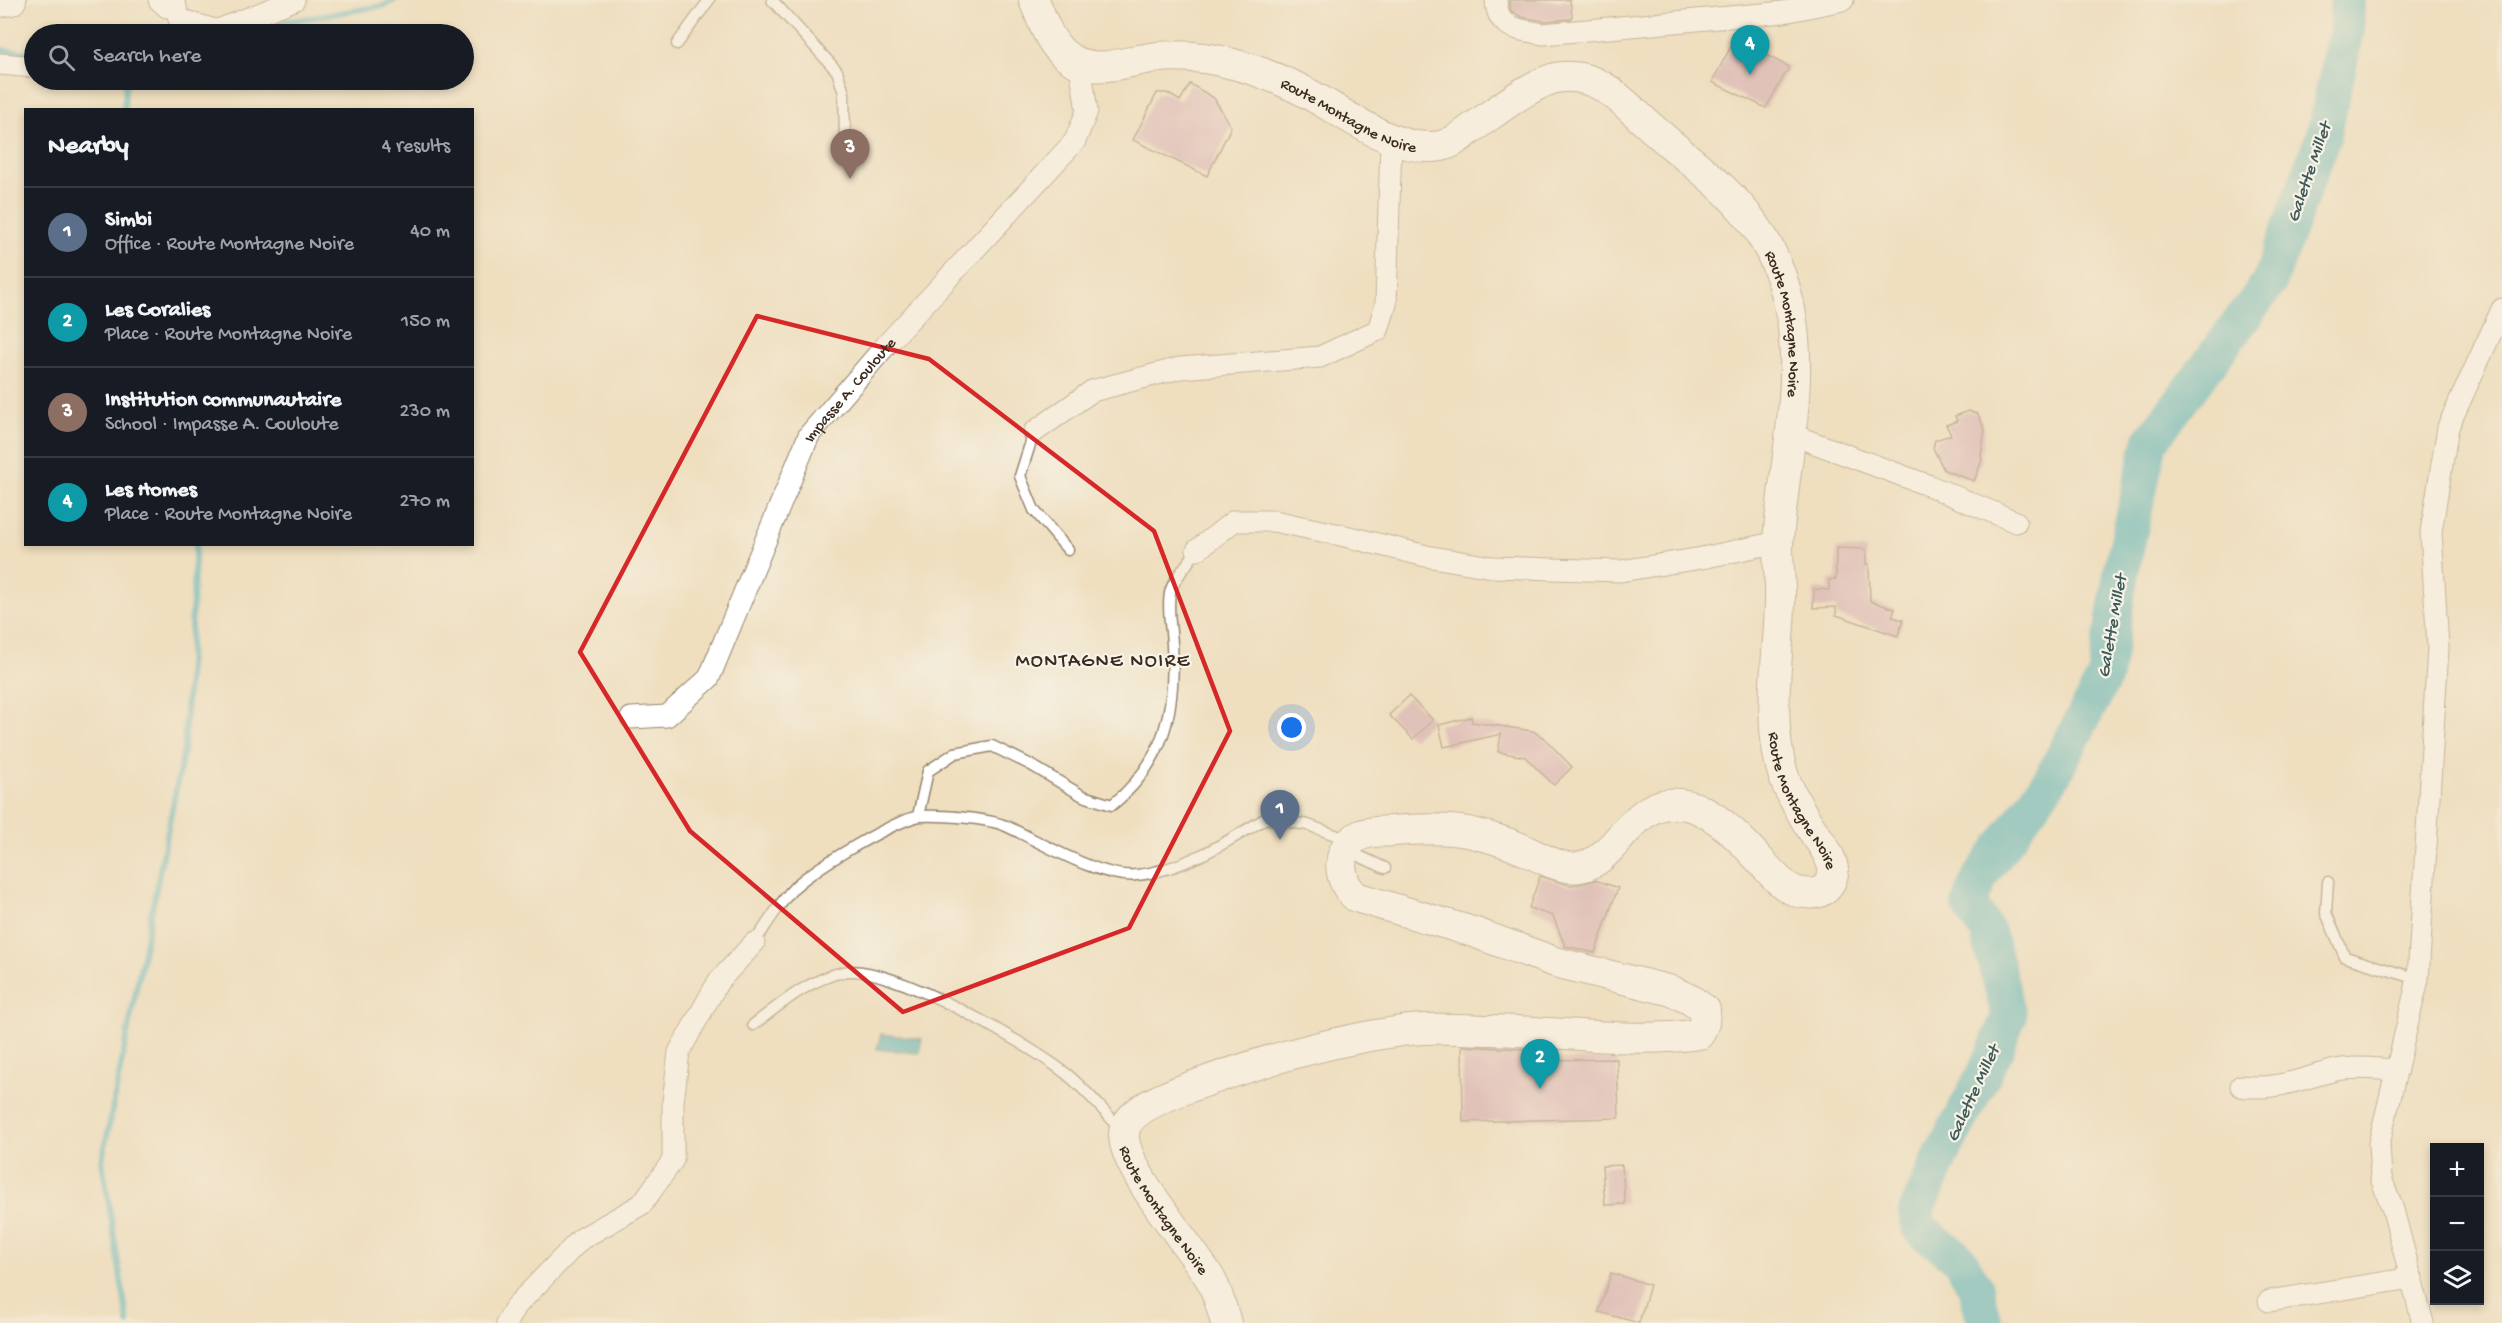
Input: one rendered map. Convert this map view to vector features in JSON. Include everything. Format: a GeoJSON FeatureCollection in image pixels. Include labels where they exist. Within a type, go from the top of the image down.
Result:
{"type":"FeatureCollection","features":[{"type":"Feature","properties":{"kind":"street"},"geometry":{"type":"LineString","coordinates":[[0,2],[10,0]]}},
{"type":"Feature","properties":{"kind":"street"},"geometry":{"type":"LineString","coordinates":[[159,0],[167,7],[176,7],[179,19],[189,24]]}},
{"type":"Feature","properties":{"kind":"street"},"geometry":{"type":"LineString","coordinates":[[235,24],[294,0]]}},
{"type":"Feature","properties":{"kind":"street"},"geometry":{"type":"LineString","coordinates":[[1496,0],[1496,8],[1503,23],[1510,27],[1543,34],[1784,12],[1843,0]]}},
{"type":"Feature","properties":{"kind":"street"},"geometry":{"type":"LineString","coordinates":[[1038,2],[1048,34],[1062,53],[1080,65]]}},
{"type":"Feature","properties":{"kind":"street","name":"Route Montagne Noire"},"geometry":{"type":"LineString","coordinates":[[1080,65],[1105,68],[1154,57],[1198,56],[1238,65],[1293,86],[1391,140],[1418,145],[1441,146],[1460,137],[1540,84],[1560,77],[1583,80],[1609,88],[1726,192],[1760,232],[1785,285],[1792,319],[1797,370],[1778,542],[1780,599],[1775,700],[1777,751],[1785,780],[1823,846],[1833,870],[1826,888],[1817,893],[1795,892],[1774,876],[1751,850],[1719,822],[1702,810],[1683,804],[1665,805],[1638,818],[1625,829],[1596,862],[1576,869],[1509,844],[1465,831],[1416,829],[1357,836],[1340,864],[1344,882],[1348,890],[1356,897],[1473,932],[1555,962],[1672,991],[1705,1010],[1704,1023],[1699,1034],[1660,1038],[1487,1030],[1396,1031],[1296,1052],[1249,1066],[1184,1090],[1142,1109],[1130,1120],[1124,1132],[1131,1163],[1212,1282],[1226,1323]]}},
{"type":"Feature","properties":{"kind":"street"},"geometry":{"type":"LineString","coordinates":[[0,64],[24,67]]}},
{"type":"Feature","properties":{"kind":"street","name":"Impasse A. Couloute"},"geometry":{"type":"LineString","coordinates":[[631,718],[667,716],[710,678],[809,435],[887,344],[1075,141],[1087,111],[1080,65]]}},
{"type":"Feature","properties":{"kind":"street"},"geometry":{"type":"LineString","coordinates":[[1034,432],[1092,391],[1180,368],[1320,357],[1378,330],[1386,304],[1391,140]]}},
{"type":"Feature","properties":{"kind":"street"},"geometry":{"type":"LineString","coordinates":[[2423,1323],[2412,1278],[2381,1178],[2379,1144],[2418,979],[2438,648],[2431,531],[2448,427],[2502,309]]}},
{"type":"Feature","properties":{"kind":"street"},"geometry":{"type":"LineString","coordinates":[[1790,434],[1930,486],[2016,522]]}},
{"type":"Feature","properties":{"kind":"street"},"geometry":{"type":"LineString","coordinates":[[1197,550],[1234,521],[1274,521],[1426,556],[1492,567],[1532,569],[1620,571],[1702,558],[1778,542]]}},
{"type":"Feature","properties":{"kind":"street"},"geometry":{"type":"LineString","coordinates":[[507,1323],[516,1306],[581,1239],[642,1204],[673,1160],[673,1102],[679,1052],[718,982],[754,943]]}},
{"type":"Feature","properties":{"kind":"street"},"geometry":{"type":"LineString","coordinates":[[2241,1086],[2258,1088],[2283,1086],[2338,1070],[2363,1068],[2397,1070]]}},
{"type":"Feature","properties":{"kind":"street"},"geometry":{"type":"LineString","coordinates":[[2269,1301],[2412,1278]]}},
{"type":"Feature","properties":{"kind":"lane"},"geometry":{"type":"LineString","coordinates":[[677,44],[708,0]]}},
{"type":"Feature","properties":{"kind":"lane"},"geometry":{"type":"LineString","coordinates":[[772,0],[837,71],[844,93],[845,135]]}},
{"type":"Feature","properties":{"kind":"lane"},"geometry":{"type":"LineString","coordinates":[[1034,432],[1020,476],[1034,510],[1068,550]]}},
{"type":"Feature","properties":{"kind":"lane"},"geometry":{"type":"LineString","coordinates":[[918,816],[928,771],[955,753],[992,746],[1031,765],[1083,796],[1112,805],[1132,789],[1152,762],[1164,731],[1171,692],[1172,643],[1168,616],[1171,590],[1197,550]]}},
{"type":"Feature","properties":{"kind":"lane"},"geometry":{"type":"LineString","coordinates":[[754,943],[792,889],[860,842],[918,816],[962,818],[1003,825],[1058,852],[1109,872],[1136,876],[1173,865],[1221,845],[1266,818],[1357,836],[1385,868]]}},
{"type":"Feature","properties":{"kind":"lane"},"geometry":{"type":"LineString","coordinates":[[2328,882],[2326,913],[2344,957],[2418,979]]}},
{"type":"Feature","properties":{"kind":"lane"},"geometry":{"type":"LineString","coordinates":[[753,1025],[801,988],[843,972],[870,972],[970,1012],[1065,1072],[1124,1132]]}},
{"type":"Feature","properties":{"kind":"highlighted area"},"geometry":{"type":"Polygon","coordinates":[[[757,316],[929,359],[1154,531],[1230,731],[1129,928],[903,1012],[690,831],[580,652],[757,316]]]}},
{"type":"Feature","properties":{"kind":"water"},"geometry":{"type":"Polygon","coordinates":[[[881,1034],[922,1039],[919,1053],[877,1049],[881,1034]]]}},
{"type":"Feature","properties":{"kind":"building"},"geometry":{"type":"Polygon","coordinates":[[[1509,0],[1570,0],[1572,16],[1571,19],[1544,21],[1522,17],[1511,11],[1509,0]]]}},
{"type":"Feature","properties":{"kind":"building"},"geometry":{"type":"Polygon","coordinates":[[[1735,39],[1789,67],[1766,108],[1712,82],[1735,39]]]}},
{"type":"Feature","properties":{"kind":"building"},"geometry":{"type":"Polygon","coordinates":[[[1190,84],[1214,98],[1231,127],[1207,176],[1133,140],[1157,93],[1167,93],[1180,101],[1190,84]]]}},
{"type":"Feature","properties":{"kind":"building"},"geometry":{"type":"Polygon","coordinates":[[[1969,411],[1978,414],[1985,430],[1982,460],[1974,481],[1944,470],[1933,448],[1935,440],[1951,435],[1946,425],[1957,421],[1955,416],[1969,411]]]}},
{"type":"Feature","properties":{"kind":"building"},"geometry":{"type":"Polygon","coordinates":[[[1836,548],[1866,549],[1866,564],[1869,564],[1870,601],[1895,609],[1892,617],[1903,620],[1898,636],[1836,615],[1836,607],[1813,608],[1814,589],[1829,590],[1829,580],[1836,579],[1836,548]]]}},
{"type":"Feature","properties":{"kind":"building"},"geometry":{"type":"Polygon","coordinates":[[[1409,696],[1433,720],[1413,739],[1389,715],[1409,696]]]}},
{"type":"Feature","properties":{"kind":"building"},"geometry":{"type":"Polygon","coordinates":[[[1471,717],[1472,722],[1533,731],[1544,738],[1572,767],[1554,785],[1525,757],[1498,752],[1501,734],[1444,747],[1439,725],[1471,717]]]}},
{"type":"Feature","properties":{"kind":"building"},"geometry":{"type":"Polygon","coordinates":[[[1540,876],[1569,885],[1595,880],[1618,888],[1595,953],[1565,946],[1553,916],[1529,908],[1540,876]]]}},
{"type":"Feature","properties":{"kind":"building"},"geometry":{"type":"Polygon","coordinates":[[[1462,1046],[1544,1050],[1544,1060],[1617,1059],[1619,1118],[1463,1122],[1462,1046]]]}},
{"type":"Feature","properties":{"kind":"building"},"geometry":{"type":"Polygon","coordinates":[[[1622,1165],[1625,1204],[1605,1205],[1602,1166],[1622,1165]]]}},
{"type":"Feature","properties":{"kind":"building"},"geometry":{"type":"Polygon","coordinates":[[[1611,1273],[1650,1285],[1639,1323],[1599,1312],[1611,1273]]]}},
{"type":"Feature","properties":{"kind":"waterway"},"geometry":{"type":"LineString","coordinates":[[276,24],[383,6],[395,0]]}},
{"type":"Feature","properties":{"kind":"waterway","name":"Galette Millet"},"geometry":{"type":"LineString","coordinates":[[1985,1323],[1976,1288],[1959,1259],[1920,1229],[1916,1212],[1941,1156],[1993,1056],[2009,1016],[1988,932],[1969,904],[1981,875],[2051,779],[2105,676],[2121,572],[2150,442],[2269,283],[2323,137],[2347,30],[2347,0]]}},
{"type":"Feature","properties":{"kind":"waterway"},"geometry":{"type":"LineString","coordinates":[[0,50],[24,52]]}},
{"type":"Feature","properties":{"kind":"waterway"},"geometry":{"type":"LineString","coordinates":[[124,108],[125,90]]}},
{"type":"Feature","properties":{"kind":"waterway"},"geometry":{"type":"LineString","coordinates":[[128,1323],[102,1161],[184,749],[196,546]]}},
{"type":"Feature","properties":{"kind":"place","name":"Les Homes"},"geometry":{"type":"Point","coordinates":[1750,75]}},
{"type":"Feature","properties":{"kind":"place","name":"Institution communautaire"},"geometry":{"type":"Point","coordinates":[850,179]}},
{"type":"Feature","properties":{"kind":"place","name":"Simbi"},"geometry":{"type":"Point","coordinates":[1280,840]}},
{"type":"Feature","properties":{"kind":"place","name":"Les Coralies"},"geometry":{"type":"Point","coordinates":[1540,1089]}},
{"type":"Feature","properties":{"kind":"district","name":"MONTAGNE NOIRE"},"geometry":{"type":"Point","coordinates":[1103,659]}}]}
